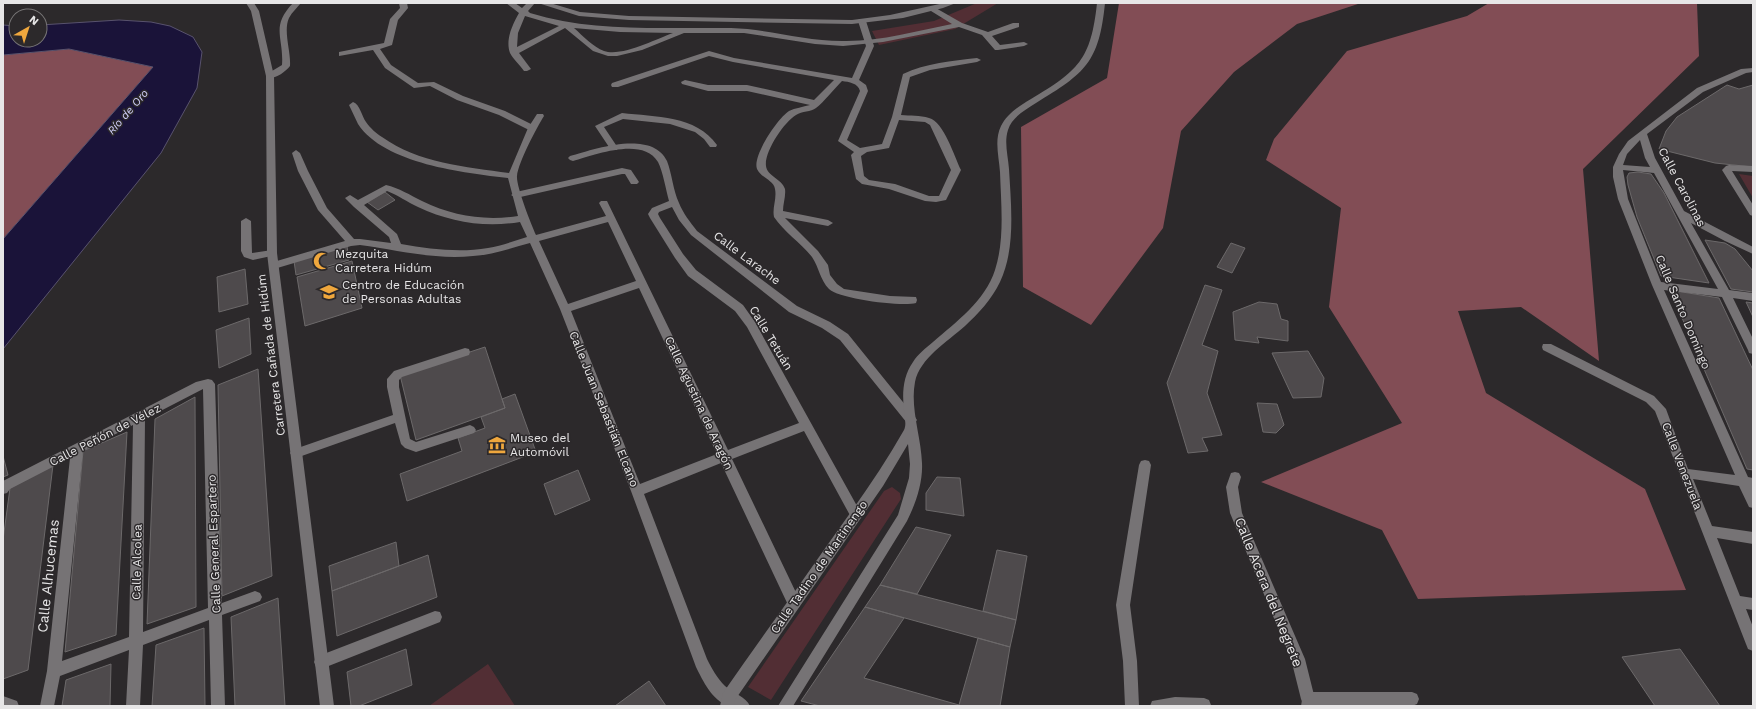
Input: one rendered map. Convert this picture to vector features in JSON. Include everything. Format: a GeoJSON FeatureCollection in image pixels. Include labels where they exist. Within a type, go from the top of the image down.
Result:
{"type":"FeatureCollection","features":[{"type":"Feature","properties":{"kind":"street"},"geometry":{"type":"LineString","coordinates":[[270,76],[283,70],[286,66],[283,31],[284,18],[297,3]]}},
{"type":"Feature","properties":{"kind":"street"},"geometry":{"type":"LineString","coordinates":[[342,54],[388,45],[393,22],[404,8],[403,3]]}},
{"type":"Feature","properties":{"kind":"street"},"geometry":{"type":"LineString","coordinates":[[510,3],[522,12],[566,25],[615,30],[744,32],[827,43],[870,42],[959,25]]}},
{"type":"Feature","properties":{"kind":"street"},"geometry":{"type":"LineString","coordinates":[[528,69],[514,52],[512,38],[522,12],[531,3]]}},
{"type":"Feature","properties":{"kind":"street"},"geometry":{"type":"LineString","coordinates":[[542,3],[579,14],[610,16],[862,21],[885,19],[934,9],[952,3]]}},
{"type":"Feature","properties":{"kind":"street"},"geometry":{"type":"LineString","coordinates":[[785,706],[903,517],[911,499],[915,481],[916,464],[911,424],[909,384],[912,374],[923,357],[963,322],[990,294],[997,281],[1004,256],[1005,201],[1002,144],[1006,124],[1011,116],[1064,83],[1082,66],[1090,54],[1097,37],[1101,3]]}},
{"type":"Feature","properties":{"kind":"street","name":"Carretera Cañada de Hidúm"},"geometry":{"type":"LineString","coordinates":[[252,4],[255,11],[270,76],[272,253],[326,706]]}},
{"type":"Feature","properties":{"kind":"street"},"geometry":{"type":"LineString","coordinates":[[934,9],[959,25],[980,31],[987,35],[998,48],[1024,44]]}},
{"type":"Feature","properties":{"kind":"street"},"geometry":{"type":"LineString","coordinates":[[855,81],[870,46],[870,42],[862,21]]}},
{"type":"Feature","properties":{"kind":"street"},"geometry":{"type":"LineString","coordinates":[[566,25],[601,53],[613,54],[625,52],[686,31]]}},
{"type":"Feature","properties":{"kind":"street"},"geometry":{"type":"LineString","coordinates":[[514,52],[566,25]]}},
{"type":"Feature","properties":{"kind":"street"},"geometry":{"type":"LineString","coordinates":[[987,35],[1016,25]]}},
{"type":"Feature","properties":{"kind":"street"},"geometry":{"type":"LineString","coordinates":[[376,48],[383,62],[417,86],[431,84],[460,98],[502,113],[532,128]]}},
{"type":"Feature","properties":{"kind":"street"},"geometry":{"type":"LineString","coordinates":[[615,84],[656,72],[709,53],[733,60],[855,81],[863,87],[864,91],[842,141],[859,151]]}},
{"type":"Feature","properties":{"kind":"street"},"geometry":{"type":"LineString","coordinates":[[896,117],[927,120],[937,128],[956,170],[943,198],[936,200],[906,190],[862,181],[859,177],[856,155],[859,151],[865,148],[882,148],[886,146],[896,117],[906,76],[912,72],[977,60]]}},
{"type":"Feature","properties":{"kind":"street"},"geometry":{"type":"LineString","coordinates":[[1642,133],[1700,90],[1744,71],[1753,70]]}},
{"type":"Feature","properties":{"kind":"street"},"geometry":{"type":"LineString","coordinates":[[1735,76],[1753,74]]}},
{"type":"Feature","properties":{"kind":"street"},"geometry":{"type":"LineString","coordinates":[[840,79],[815,104],[798,110],[784,120],[763,154],[760,165],[762,171],[779,186],[781,194],[778,213],[786,225],[814,253],[823,265],[825,275],[833,287],[842,292],[884,299],[912,300]]}},
{"type":"Feature","properties":{"kind":"street"},"geometry":{"type":"LineString","coordinates":[[685,82],[708,88],[747,88],[815,104]]}},
{"type":"Feature","properties":{"kind":"street"},"geometry":{"type":"LineString","coordinates":[[353,105],[356,116],[363,127],[390,146],[409,155],[454,168],[512,176],[532,128],[540,116]]}},
{"type":"Feature","properties":{"kind":"street"},"geometry":{"type":"LineString","coordinates":[[614,148],[599,126],[622,116],[685,124],[698,130],[707,137],[713,146]]}},
{"type":"Feature","properties":{"kind":"street","name":"Calle Santo Domingo"},"geometry":{"type":"LineString","coordinates":[[1642,133],[1627,148],[1618,167],[1619,188],[1657,285],[1748,482],[1753,503]]}},
{"type":"Feature","properties":{"kind":"street","name":"Calle Carolinas"},"geometry":{"type":"LineString","coordinates":[[1642,133],[1650,158],[1726,294],[1753,350]]}},
{"type":"Feature","properties":{"kind":"street","name":"Calle Larache"},"geometry":{"type":"LineString","coordinates":[[573,158],[614,148],[637,146],[648,149],[657,155],[662,161],[674,203],[682,218],[704,242],[793,309],[803,315],[834,328],[844,337],[911,424]]}},
{"type":"Feature","properties":{"kind":"street"},"geometry":{"type":"LineString","coordinates":[[296,153],[303,171],[323,210],[340,228],[351,243]]}},
{"type":"Feature","properties":{"kind":"street"},"geometry":{"type":"LineString","coordinates":[[1618,167],[1657,170]]}},
{"type":"Feature","properties":{"kind":"street"},"geometry":{"type":"LineString","coordinates":[[1753,169],[1729,168],[1726,170],[1753,213]]}},
{"type":"Feature","properties":{"kind":"street"},"geometry":{"type":"LineString","coordinates":[[516,195],[622,172],[628,172],[634,182]]}},
{"type":"Feature","properties":{"kind":"street","name":"Calle Juan Sebastián Elcano"},"geometry":{"type":"LineString","coordinates":[[512,176],[523,218],[564,309],[702,662],[712,683],[728,702],[743,706]]}},
{"type":"Feature","properties":{"kind":"street"},"geometry":{"type":"LineString","coordinates":[[394,246],[396,244],[394,236],[353,202],[386,188],[432,210],[462,219],[491,222],[523,218]]}},
{"type":"Feature","properties":{"kind":"street","name":"Calle Agustina de Aragón"},"geometry":{"type":"LineString","coordinates":[[604,203],[794,603]]}},
{"type":"Feature","properties":{"kind":"street","name":"Calle Tetuán"},"geometry":{"type":"LineString","coordinates":[[674,203],[655,210],[653,214],[655,218],[679,256],[692,273],[726,296],[739,308],[751,325],[856,515]]}},
{"type":"Feature","properties":{"kind":"street"},"geometry":{"type":"LineString","coordinates":[[778,213],[828,223]]}},
{"type":"Feature","properties":{"kind":"street"},"geometry":{"type":"LineString","coordinates":[[1680,213],[1753,251]]}},
{"type":"Feature","properties":{"kind":"street"},"geometry":{"type":"LineString","coordinates":[[274,265],[351,243],[360,242],[456,255],[489,251],[611,218]]}},
{"type":"Feature","properties":{"kind":"street"},"geometry":{"type":"LineString","coordinates":[[246,221],[246,251],[248,255],[253,257],[272,253]]}},
{"type":"Feature","properties":{"kind":"street"},"geometry":{"type":"LineString","coordinates":[[564,309],[642,283]]}},
{"type":"Feature","properties":{"kind":"street"},"geometry":{"type":"LineString","coordinates":[[1657,285],[1753,297]]}},
{"type":"Feature","properties":{"kind":"street","name":"Calle Venezuela"},"geometry":{"type":"LineString","coordinates":[[1547,347],[1643,395],[1656,404],[1660,409],[1684,473],[1753,644]]}},
{"type":"Feature","properties":{"kind":"street"},"geometry":{"type":"LineString","coordinates":[[465,352],[398,374],[393,379],[393,387],[406,441],[409,445],[416,447],[470,430]]}},
{"type":"Feature","properties":{"kind":"street","name":"Calle Peñón de Vélez"},"geometry":{"type":"LineString","coordinates":[[3,488],[6,485],[208,383]]}},
{"type":"Feature","properties":{"kind":"street","name":"Calle General Espartero"},"geometry":{"type":"LineString","coordinates":[[208,383],[210,384],[218,706]]}},
{"type":"Feature","properties":{"kind":"street","name":"Calle Alcolea"},"geometry":{"type":"LineString","coordinates":[[133,706],[136,641],[139,417]]}},
{"type":"Feature","properties":{"kind":"street"},"geometry":{"type":"LineString","coordinates":[[296,453],[400,417]]}},
{"type":"Feature","properties":{"kind":"street","name":"Calle Tadino de Martinengo"},"geometry":{"type":"LineString","coordinates":[[728,702],[896,455],[911,424]]}},
{"type":"Feature","properties":{"kind":"street"},"geometry":{"type":"LineString","coordinates":[[636,491],[806,425]]}},
{"type":"Feature","properties":{"kind":"street","name":"Calle Alhucemas"},"geometry":{"type":"LineString","coordinates":[[47,706],[54,671],[77,449]]}},
{"type":"Feature","properties":{"kind":"street"},"geometry":{"type":"LineString","coordinates":[[1132,706],[1130,661],[1123,605],[1125,584],[1145,465]]}},
{"type":"Feature","properties":{"kind":"street"},"geometry":{"type":"LineString","coordinates":[[1684,473],[1748,482]]}},
{"type":"Feature","properties":{"kind":"street","name":"Calle Acera del Negrete"},"geometry":{"type":"LineString","coordinates":[[1235,477],[1232,487],[1236,513],[1298,659],[1308,703]]}},
{"type":"Feature","properties":{"kind":"street"},"geometry":{"type":"LineString","coordinates":[[1707,531],[1753,538]]}},
{"type":"Feature","properties":{"kind":"street"},"geometry":{"type":"LineString","coordinates":[[54,671],[255,596]]}},
{"type":"Feature","properties":{"kind":"street"},"geometry":{"type":"LineString","coordinates":[[1736,602],[1753,604]]}},
{"type":"Feature","properties":{"kind":"street"},"geometry":{"type":"LineString","coordinates":[[321,662],[435,617]]}},
{"type":"Feature","properties":{"kind":"street"},"geometry":{"type":"LineString","coordinates":[[1308,703],[1412,700]]}},
{"type":"Feature","properties":{"kind":"street"},"geometry":{"type":"LineString","coordinates":[[3,703],[12,706]]}},
{"type":"Feature","properties":{"kind":"street"},"geometry":{"type":"LineString","coordinates":[[1157,706],[1175,704],[1204,705]]}},
{"type":"Feature","properties":{"kind":"shaded area"},"geometry":{"type":"Polygon","coordinates":[[[977,3],[998,3],[955,29],[879,45],[872,31],[934,21],[977,3]]]}},
{"type":"Feature","properties":{"kind":"shaded area"},"geometry":{"type":"Polygon","coordinates":[[[1119,3],[1361,3],[1297,24],[1234,72],[1181,131],[1163,228],[1091,325],[1023,287],[1021,127],[1107,78],[1119,3]]]}},
{"type":"Feature","properties":{"kind":"shaded area"},"geometry":{"type":"Polygon","coordinates":[[[1489,3],[1697,3],[1699,56],[1583,169],[1599,361],[1521,307],[1458,311],[1486,393],[1645,489],[1686,590],[1418,599],[1382,530],[1261,482],[1402,423],[1329,307],[1341,208],[1266,160],[1274,139],[1347,51],[1467,16],[1489,3]]]}},
{"type":"Feature","properties":{"kind":"shaded area"},"geometry":{"type":"Polygon","coordinates":[[[69,49],[153,67],[3,239],[3,55],[69,49]]]}},
{"type":"Feature","properties":{"kind":"shaded area"},"geometry":{"type":"Polygon","coordinates":[[[1739,174],[1753,176],[1753,198],[1739,174]]]}},
{"type":"Feature","properties":{"kind":"shaded area"},"geometry":{"type":"Polygon","coordinates":[[[892,487],[900,493],[901,499],[771,700],[748,687],[884,491],[892,487]]]}},
{"type":"Feature","properties":{"kind":"shaded area"},"geometry":{"type":"Polygon","coordinates":[[[488,664],[515,706],[429,706],[488,664]]]}},
{"type":"Feature","properties":{"kind":"water","name":"Río de Oro"},"geometry":{"type":"Polygon","coordinates":[[[119,20],[151,22],[170,26],[193,37],[202,52],[197,88],[161,153],[3,349],[3,239],[153,67],[69,49],[3,55],[3,25],[8,25],[8,48],[48,48],[48,24],[119,20]]]}},
{"type":"Feature","properties":{"kind":"building"},"geometry":{"type":"Polygon","coordinates":[[[1727,85],[1739,89],[1753,85],[1753,167],[1715,163],[1659,149],[1666,131],[1677,117],[1727,85]]]}},
{"type":"Feature","properties":{"kind":"building"},"geometry":{"type":"Polygon","coordinates":[[[1638,172],[1651,174],[1664,193],[1709,283],[1661,276],[1637,217],[1628,185],[1627,177],[1629,173],[1638,172]]]}},
{"type":"Feature","properties":{"kind":"building"},"geometry":{"type":"Polygon","coordinates":[[[385,192],[395,200],[378,210],[367,202],[385,192]]]}},
{"type":"Feature","properties":{"kind":"building"},"geometry":{"type":"Polygon","coordinates":[[[1705,240],[1725,243],[1735,249],[1753,271],[1753,292],[1731,289],[1705,240]]]}},
{"type":"Feature","properties":{"kind":"building"},"geometry":{"type":"Polygon","coordinates":[[[1231,243],[1245,248],[1232,273],[1217,267],[1231,243]]]}},
{"type":"Feature","properties":{"kind":"building","name":"Mezquita Carretera Hidúm"},"geometry":{"type":"Polygon","coordinates":[[[347,246],[349,260],[296,275],[294,261],[347,246]]]}},
{"type":"Feature","properties":{"kind":"building","name":"Centro de Educación de Personas Adultas"},"geometry":{"type":"Polygon","coordinates":[[[352,261],[362,308],[305,326],[297,277],[352,261]]]}},
{"type":"Feature","properties":{"kind":"building"},"geometry":{"type":"Polygon","coordinates":[[[245,269],[248,304],[219,312],[217,277],[245,269]]]}},
{"type":"Feature","properties":{"kind":"building"},"geometry":{"type":"Polygon","coordinates":[[[1205,285],[1222,290],[1202,345],[1218,351],[1207,393],[1222,435],[1202,438],[1208,451],[1188,453],[1167,383],[1205,285]]]}},
{"type":"Feature","properties":{"kind":"building"},"geometry":{"type":"Polygon","coordinates":[[[1670,290],[1719,298],[1753,370],[1753,470],[1747,469],[1670,290]]]}},
{"type":"Feature","properties":{"kind":"building"},"geometry":{"type":"Polygon","coordinates":[[[1259,302],[1277,304],[1281,319],[1288,321],[1288,341],[1257,337],[1259,343],[1235,340],[1233,312],[1259,302]]]}},
{"type":"Feature","properties":{"kind":"building"},"geometry":{"type":"Polygon","coordinates":[[[1746,302],[1753,303],[1753,317],[1746,302]]]}},
{"type":"Feature","properties":{"kind":"building"},"geometry":{"type":"Polygon","coordinates":[[[249,318],[251,354],[219,368],[216,330],[249,318]]]}},
{"type":"Feature","properties":{"kind":"building"},"geometry":{"type":"Polygon","coordinates":[[[485,347],[505,408],[416,440],[400,375],[485,347]]]}},
{"type":"Feature","properties":{"kind":"building"},"geometry":{"type":"Polygon","coordinates":[[[1308,351],[1324,378],[1321,397],[1293,398],[1272,353],[1308,351]]]}},
{"type":"Feature","properties":{"kind":"building"},"geometry":{"type":"Polygon","coordinates":[[[258,369],[272,576],[222,596],[218,385],[258,369]]]}},
{"type":"Feature","properties":{"kind":"building","name":"Museo del Automóvil"},"geometry":{"type":"Polygon","coordinates":[[[515,394],[536,452],[407,501],[400,474],[462,451],[458,438],[485,428],[481,417],[505,408],[502,399],[515,394]]]}},
{"type":"Feature","properties":{"kind":"building"},"geometry":{"type":"Polygon","coordinates":[[[195,397],[196,607],[147,624],[155,419],[195,397]]]}},
{"type":"Feature","properties":{"kind":"building"},"geometry":{"type":"Polygon","coordinates":[[[1257,403],[1277,404],[1284,425],[1276,433],[1263,432],[1257,403]]]}},
{"type":"Feature","properties":{"kind":"building"},"geometry":{"type":"Polygon","coordinates":[[[127,432],[116,635],[65,652],[83,451],[127,432]]]}},
{"type":"Feature","properties":{"kind":"building"},"geometry":{"type":"Polygon","coordinates":[[[3,456],[8,475],[3,477],[3,456]]]}},
{"type":"Feature","properties":{"kind":"building"},"geometry":{"type":"Polygon","coordinates":[[[53,465],[28,670],[3,679],[3,540],[10,488],[53,465]]]}},
{"type":"Feature","properties":{"kind":"building"},"geometry":{"type":"Polygon","coordinates":[[[578,470],[590,500],[555,515],[544,484],[578,470]]]}},
{"type":"Feature","properties":{"kind":"building"},"geometry":{"type":"Polygon","coordinates":[[[937,477],[960,478],[964,516],[926,510],[926,493],[937,477]]]}},
{"type":"Feature","properties":{"kind":"building"},"geometry":{"type":"Polygon","coordinates":[[[916,527],[951,535],[917,594],[880,585],[916,527]]]}},
{"type":"Feature","properties":{"kind":"building"},"geometry":{"type":"Polygon","coordinates":[[[396,542],[399,566],[332,591],[329,566],[396,542]]]}},
{"type":"Feature","properties":{"kind":"building"},"geometry":{"type":"Polygon","coordinates":[[[997,550],[1027,556],[1016,620],[983,611],[997,550]]]}},
{"type":"Feature","properties":{"kind":"building"},"geometry":{"type":"Polygon","coordinates":[[[428,555],[437,597],[337,636],[332,591],[428,555]]]}},
{"type":"Feature","properties":{"kind":"building"},"geometry":{"type":"Polygon","coordinates":[[[880,585],[1016,620],[1010,647],[865,607],[880,585]]]}},
{"type":"Feature","properties":{"kind":"building"},"geometry":{"type":"Polygon","coordinates":[[[278,598],[285,706],[235,706],[231,617],[278,598]]]}},
{"type":"Feature","properties":{"kind":"building"},"geometry":{"type":"Polygon","coordinates":[[[865,607],[904,618],[864,678],[959,705],[978,638],[1010,647],[1000,706],[820,706],[801,701],[865,607]]]}},
{"type":"Feature","properties":{"kind":"building"},"geometry":{"type":"Polygon","coordinates":[[[204,628],[205,706],[152,706],[156,645],[204,628]]]}},
{"type":"Feature","properties":{"kind":"building"},"geometry":{"type":"Polygon","coordinates":[[[406,649],[412,685],[359,706],[351,706],[347,672],[406,649]]]}},
{"type":"Feature","properties":{"kind":"building"},"geometry":{"type":"Polygon","coordinates":[[[1680,649],[1720,706],[1655,706],[1622,657],[1680,649]]]}},
{"type":"Feature","properties":{"kind":"building"},"geometry":{"type":"Polygon","coordinates":[[[111,664],[110,706],[62,706],[66,680],[111,664]]]}},
{"type":"Feature","properties":{"kind":"building"},"geometry":{"type":"Polygon","coordinates":[[[649,681],[666,706],[615,706],[649,681]]]}},
{"type":"Feature","properties":{"kind":"place","name":"Mezquita Carretera Hidúm"},"geometry":{"type":"Point","coordinates":[322,261]}},
{"type":"Feature","properties":{"kind":"place","name":"Centro de Educación de Personas Adultas"},"geometry":{"type":"Point","coordinates":[329,292]}},
{"type":"Feature","properties":{"kind":"place","name":"Museo del Automóvil"},"geometry":{"type":"Point","coordinates":[497,445]}}]}
